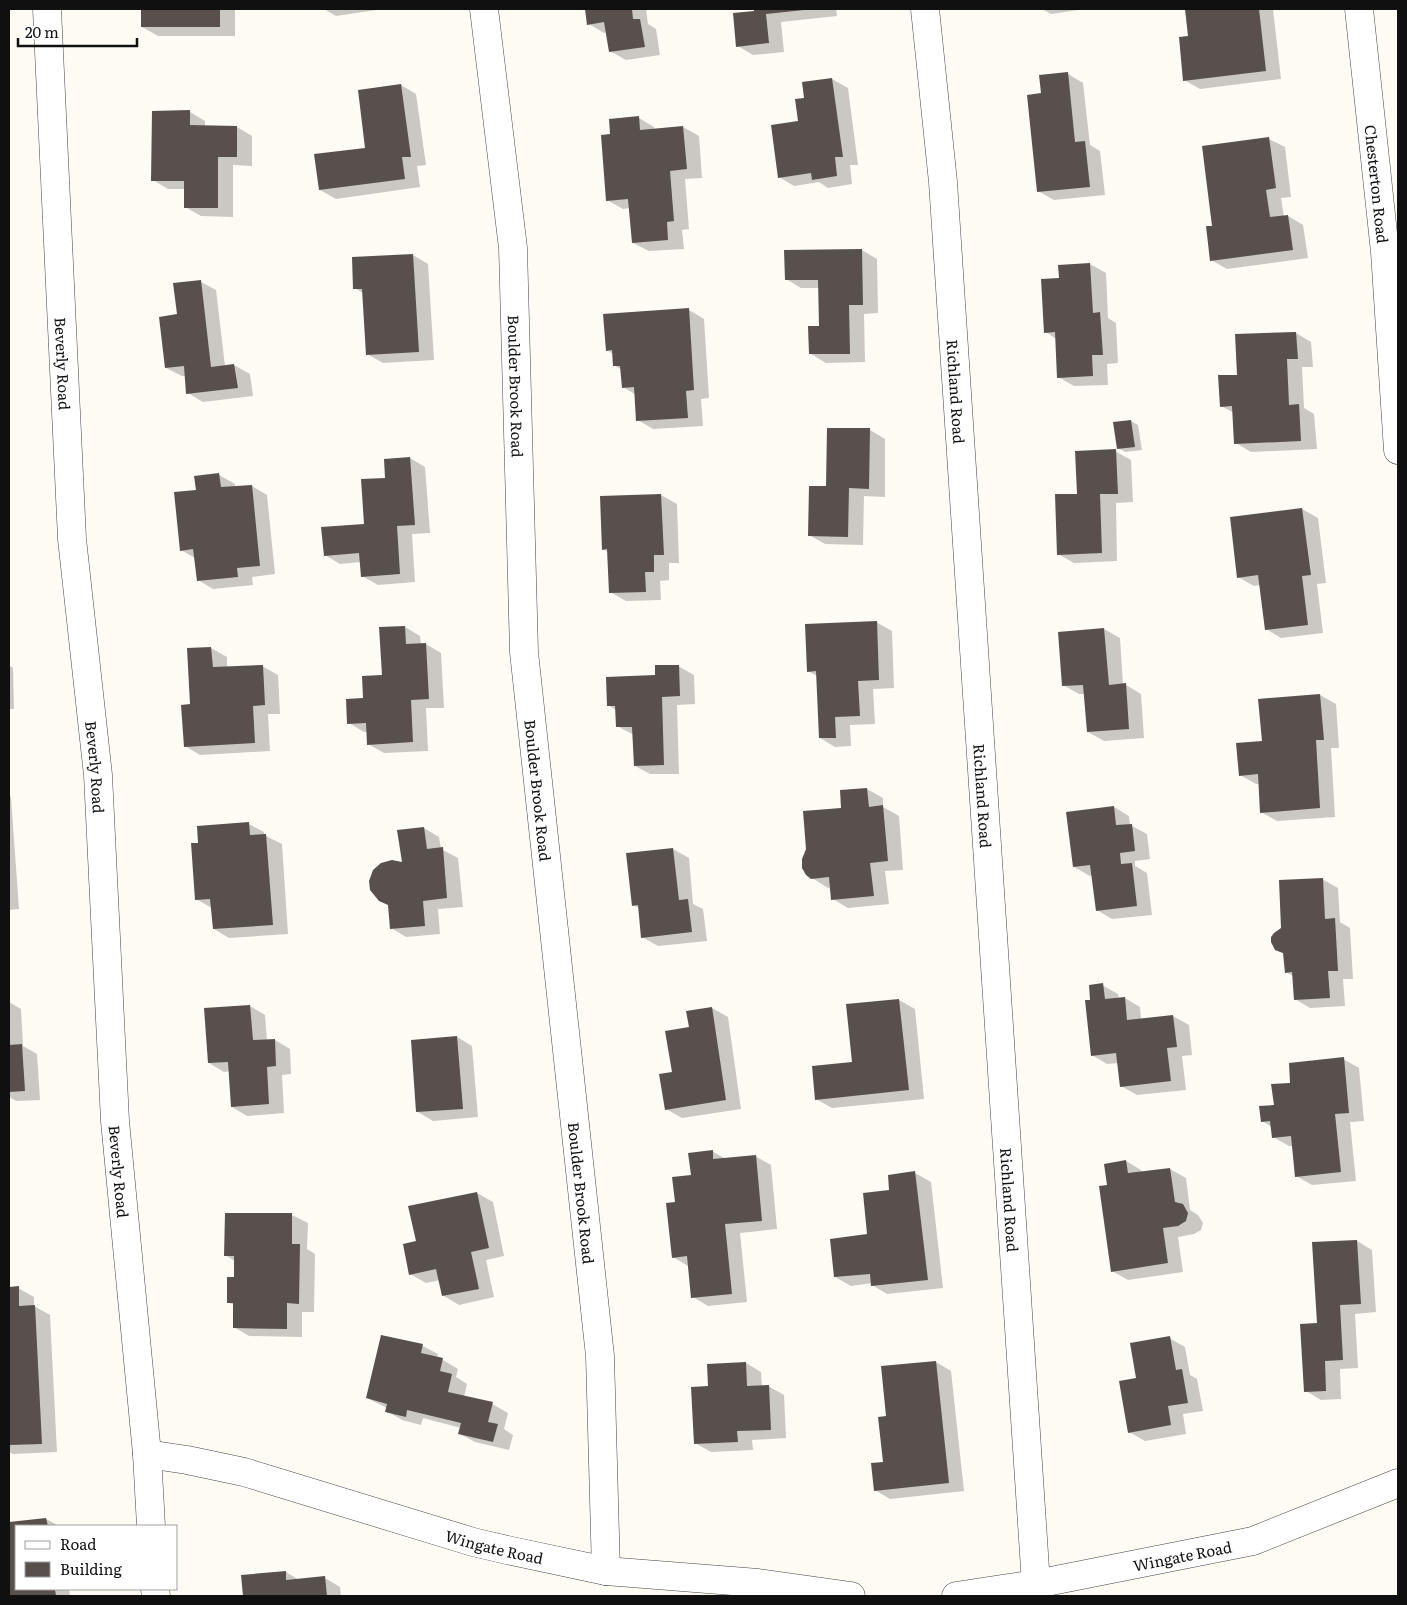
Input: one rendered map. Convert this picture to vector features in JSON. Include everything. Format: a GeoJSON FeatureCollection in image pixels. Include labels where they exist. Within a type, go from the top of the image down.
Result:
{"type":"FeatureCollection","features":[{"type":"Feature","properties":{"kind":"street","name":"Beverly Road"},"geometry":{"type":"LineString","coordinates":[[47,9],[72,539],[98,775],[116,1121],[147,1454],[151,1525]]}},
{"type":"Feature","properties":{"kind":"street","name":"Boulder Brook Road"},"geometry":{"type":"LineString","coordinates":[[484,9],[513,248],[524,652],[600,1356],[606,1572]]}},
{"type":"Feature","properties":{"kind":"street","name":"Richland Road"},"geometry":{"type":"LineString","coordinates":[[925,9],[943,182],[1036,1584]]}},
{"type":"Feature","properties":{"kind":"street","name":"Chesterton Road"},"geometry":{"type":"LineString","coordinates":[[1359,9],[1384,252],[1398,450]]}},
{"type":"Feature","properties":{"kind":"street","name":"Wingate Road"},"geometry":{"type":"LineString","coordinates":[[147,1454],[244,1472],[474,1542],[606,1572],[758,1584],[852,1596]]}},
{"type":"Feature","properties":{"kind":"street","name":"Wingate Road"},"geometry":{"type":"LineString","coordinates":[[956,1596],[1036,1584],[1253,1541],[1398,1482]]}},
{"type":"Feature","properties":{"kind":"building"},"geometry":{"type":"Polygon","coordinates":[[[141,9],[220,9],[220,27],[141,27],[141,9]]]}},
{"type":"Feature","properties":{"kind":"building"},"geometry":{"type":"Polygon","coordinates":[[[585,9],[632,9],[633,19],[640,19],[645,47],[609,52],[604,22],[587,25],[585,9]]]}},
{"type":"Feature","properties":{"kind":"building"},"geometry":{"type":"Polygon","coordinates":[[[754,9],[804,10],[766,14],[769,43],[736,47],[733,13],[754,11],[754,9]]]}},
{"type":"Feature","properties":{"kind":"building"},"geometry":{"type":"Polygon","coordinates":[[[1185,9],[1259,9],[1266,71],[1183,81],[1179,37],[1188,36],[1185,9]]]}},
{"type":"Feature","properties":{"kind":"building"},"geometry":{"type":"Polygon","coordinates":[[[1068,72],[1075,142],[1085,141],[1090,187],[1037,192],[1027,95],[1041,93],[1039,75],[1068,72]]]}},
{"type":"Feature","properties":{"kind":"building"},"geometry":{"type":"Polygon","coordinates":[[[832,78],[843,157],[835,157],[837,176],[812,180],[811,173],[778,178],[771,125],[798,121],[795,99],[804,98],[802,82],[832,78]]]}},
{"type":"Feature","properties":{"kind":"building"},"geometry":{"type":"Polygon","coordinates":[[[401,84],[411,157],[402,157],[405,179],[319,190],[314,154],[365,148],[358,90],[401,84]]]}},
{"type":"Feature","properties":{"kind":"building"},"geometry":{"type":"Polygon","coordinates":[[[190,110],[190,125],[237,126],[237,157],[218,157],[218,208],[184,208],[184,181],[151,181],[152,111],[190,110]]]}},
{"type":"Feature","properties":{"kind":"building"},"geometry":{"type":"Polygon","coordinates":[[[639,116],[640,130],[683,126],[687,169],[670,171],[674,221],[667,222],[668,240],[632,243],[628,199],[606,201],[601,135],[610,134],[609,119],[639,116]]]}},
{"type":"Feature","properties":{"kind":"building"},"geometry":{"type":"Polygon","coordinates":[[[1269,137],[1276,188],[1266,190],[1270,217],[1288,215],[1293,250],[1210,261],[1206,226],[1212,226],[1202,146],[1269,137]]]}},
{"type":"Feature","properties":{"kind":"building"},"geometry":{"type":"Polygon","coordinates":[[[862,249],[863,305],[849,305],[850,354],[809,354],[808,326],[819,326],[818,280],[785,280],[784,250],[862,249]]]}},
{"type":"Feature","properties":{"kind":"building"},"geometry":{"type":"Polygon","coordinates":[[[413,254],[419,352],[366,355],[362,289],[353,289],[352,257],[413,254]]]}},
{"type":"Feature","properties":{"kind":"building"},"geometry":{"type":"Polygon","coordinates":[[[1090,263],[1093,313],[1100,312],[1103,355],[1092,355],[1093,376],[1057,378],[1055,332],[1044,333],[1041,279],[1059,278],[1058,265],[1090,263]]]}},
{"type":"Feature","properties":{"kind":"building"},"geometry":{"type":"Polygon","coordinates":[[[201,280],[211,367],[234,364],[238,388],[186,394],[184,366],[165,368],[159,317],[177,314],[173,283],[201,280]]]}},
{"type":"Feature","properties":{"kind":"building"},"geometry":{"type":"Polygon","coordinates":[[[689,308],[694,390],[686,391],[688,418],[636,421],[634,387],[622,388],[620,366],[613,366],[612,350],[606,351],[603,314],[689,308]]]}},
{"type":"Feature","properties":{"kind":"building"},"geometry":{"type":"Polygon","coordinates":[[[1296,332],[1298,359],[1287,359],[1289,405],[1299,404],[1301,441],[1234,444],[1232,406],[1220,407],[1218,375],[1237,375],[1235,334],[1296,332]]]}},
{"type":"Feature","properties":{"kind":"building"},"geometry":{"type":"Polygon","coordinates":[[[1131,420],[1135,447],[1117,449],[1113,422],[1131,420]]]}},
{"type":"Feature","properties":{"kind":"building"},"geometry":{"type":"Polygon","coordinates":[[[827,428],[870,428],[869,489],[849,488],[848,537],[808,536],[809,486],[826,486],[827,428]]]}},
{"type":"Feature","properties":{"kind":"building"},"geometry":{"type":"Polygon","coordinates":[[[1116,449],[1118,494],[1100,494],[1102,553],[1057,555],[1055,494],[1077,494],[1075,451],[1116,449]]]}},
{"type":"Feature","properties":{"kind":"building"},"geometry":{"type":"Polygon","coordinates":[[[410,457],[415,525],[397,526],[400,574],[361,577],[359,553],[324,556],[321,527],[364,524],[361,479],[385,478],[384,459],[410,457]]]}},
{"type":"Feature","properties":{"kind":"building"},"geometry":{"type":"Polygon","coordinates":[[[219,473],[221,487],[252,485],[260,566],[237,568],[238,577],[197,581],[193,549],[180,551],[174,492],[196,490],[194,476],[219,473]]]}},
{"type":"Feature","properties":{"kind":"building"},"geometry":{"type":"Polygon","coordinates":[[[661,494],[664,555],[654,555],[654,572],[645,572],[646,592],[609,593],[607,549],[602,550],[600,496],[661,494]]]}},
{"type":"Feature","properties":{"kind":"building"},"geometry":{"type":"Polygon","coordinates":[[[1302,508],[1311,575],[1302,576],[1308,625],[1265,630],[1258,575],[1237,578],[1230,517],[1302,508]]]}},
{"type":"Feature","properties":{"kind":"building"},"geometry":{"type":"Polygon","coordinates":[[[877,621],[879,680],[858,681],[860,716],[835,717],[836,738],[819,738],[816,671],[807,672],[805,624],[877,621]]]}},
{"type":"Feature","properties":{"kind":"building"},"geometry":{"type":"Polygon","coordinates":[[[405,626],[406,644],[426,643],[429,699],[411,700],[413,742],[367,745],[366,723],[347,724],[346,699],[363,698],[362,676],[382,675],[379,627],[405,626]]]}},
{"type":"Feature","properties":{"kind":"building"},"geometry":{"type":"Polygon","coordinates":[[[1104,628],[1109,685],[1126,683],[1129,729],[1087,732],[1083,685],[1062,686],[1058,632],[1104,628]]]}},
{"type":"Feature","properties":{"kind":"building"},"geometry":{"type":"Polygon","coordinates":[[[211,647],[213,667],[263,665],[265,705],[253,706],[255,743],[184,747],[181,705],[190,704],[187,648],[211,647]]]}},
{"type":"Feature","properties":{"kind":"building"},"geometry":{"type":"Polygon","coordinates":[[[655,665],[679,665],[680,696],[662,697],[664,765],[634,766],[632,727],[616,727],[615,706],[607,706],[606,677],[655,675],[655,665]]]}},
{"type":"Feature","properties":{"kind":"building"},"geometry":{"type":"Polygon","coordinates":[[[1320,694],[1324,740],[1316,740],[1320,808],[1260,813],[1258,774],[1239,776],[1236,743],[1262,741],[1258,699],[1320,694]]]}},
{"type":"Feature","properties":{"kind":"building"},"geometry":{"type":"Polygon","coordinates":[[[867,788],[869,807],[883,805],[888,861],[870,863],[874,896],[831,900],[829,877],[811,879],[802,868],[802,859],[806,849],[803,811],[841,808],[840,790],[867,788]]]}},
{"type":"Feature","properties":{"kind":"building"},"geometry":{"type":"Polygon","coordinates":[[[1114,806],[1116,825],[1132,824],[1135,851],[1120,853],[1121,864],[1132,863],[1137,906],[1096,911],[1090,865],[1073,867],[1066,812],[1114,806]]]}},
{"type":"Feature","properties":{"kind":"building"},"geometry":{"type":"Polygon","coordinates":[[[249,822],[250,835],[266,834],[273,925],[213,929],[210,899],[195,900],[191,843],[198,843],[197,826],[249,822]]]}},
{"type":"Feature","properties":{"kind":"building"},"geometry":{"type":"Polygon","coordinates":[[[424,827],[427,849],[443,847],[447,898],[423,901],[425,926],[390,929],[388,905],[379,901],[370,890],[369,881],[373,870],[381,863],[392,860],[402,862],[397,830],[424,827]]]}},
{"type":"Feature","properties":{"kind":"building"},"geometry":{"type":"Polygon","coordinates":[[[673,848],[679,900],[688,899],[692,932],[641,938],[638,905],[632,906],[626,853],[673,848]]]}},
{"type":"Feature","properties":{"kind":"building"},"geometry":{"type":"Polygon","coordinates":[[[1323,878],[1325,919],[1335,918],[1338,971],[1328,971],[1330,998],[1294,1000],[1292,972],[1285,973],[1283,953],[1275,950],[1271,942],[1271,937],[1281,928],[1279,880],[1323,878]]]}},
{"type":"Feature","properties":{"kind":"building"},"geometry":{"type":"Polygon","coordinates":[[[1103,983],[1105,999],[1125,997],[1127,1020],[1173,1015],[1177,1047],[1167,1048],[1171,1081],[1120,1087],[1116,1053],[1091,1056],[1085,1000],[1090,1000],[1089,985],[1103,983]]]}},
{"type":"Feature","properties":{"kind":"building"},"geometry":{"type":"Polygon","coordinates":[[[899,999],[909,1090],[815,1100],[812,1066],[852,1062],[846,1004],[899,999]]]}},
{"type":"Feature","properties":{"kind":"building"},"geometry":{"type":"Polygon","coordinates":[[[250,1005],[253,1040],[275,1039],[276,1066],[267,1067],[269,1104],[231,1107],[228,1062],[208,1063],[204,1008],[250,1005]]]}},
{"type":"Feature","properties":{"kind":"building"},"geometry":{"type":"Polygon","coordinates":[[[712,1007],[726,1100],[665,1110],[659,1074],[672,1072],[665,1031],[689,1027],[686,1011],[712,1007]]]}},
{"type":"Feature","properties":{"kind":"building"},"geometry":{"type":"Polygon","coordinates":[[[457,1036],[463,1109],[416,1112],[411,1040],[457,1036]]]}},
{"type":"Feature","properties":{"kind":"building"},"geometry":{"type":"Polygon","coordinates":[[[22,1044],[25,1091],[9,1092],[9,1045],[22,1044]]]}},
{"type":"Feature","properties":{"kind":"building"},"geometry":{"type":"Polygon","coordinates":[[[1344,1057],[1349,1113],[1335,1114],[1341,1172],[1295,1177],[1291,1136],[1272,1138],[1270,1121],[1261,1122],[1259,1106],[1274,1105],[1271,1084],[1290,1083],[1289,1063],[1344,1057]]]}},
{"type":"Feature","properties":{"kind":"building"},"geometry":{"type":"Polygon","coordinates":[[[713,1150],[713,1159],[756,1155],[762,1221],[725,1224],[732,1294],[691,1298],[687,1256],[672,1258],[666,1203],[675,1202],[672,1177],[691,1175],[688,1153],[713,1150]]]}},
{"type":"Feature","properties":{"kind":"building"},"geometry":{"type":"Polygon","coordinates":[[[1126,1160],[1128,1173],[1170,1168],[1175,1202],[1183,1204],[1188,1213],[1186,1221],[1178,1226],[1163,1228],[1168,1263],[1111,1272],[1099,1186],[1107,1185],[1104,1164],[1126,1160]]]}},
{"type":"Feature","properties":{"kind":"building"},"geometry":{"type":"Polygon","coordinates":[[[915,1171],[928,1280],[871,1286],[870,1274],[834,1277],[830,1239],[867,1234],[863,1193],[889,1190],[888,1175],[915,1171]]]}},
{"type":"Feature","properties":{"kind":"building"},"geometry":{"type":"Polygon","coordinates":[[[477,1192],[489,1248],[471,1252],[479,1289],[442,1296],[436,1269],[409,1275],[403,1244],[416,1241],[408,1206],[477,1192]]]}},
{"type":"Feature","properties":{"kind":"building"},"geometry":{"type":"Polygon","coordinates":[[[225,1213],[292,1213],[292,1244],[300,1244],[299,1304],[287,1303],[287,1329],[233,1328],[233,1303],[227,1303],[227,1277],[234,1277],[234,1256],[224,1256],[225,1213]]]}},
{"type":"Feature","properties":{"kind":"building"},"geometry":{"type":"Polygon","coordinates":[[[1357,1240],[1361,1304],[1340,1305],[1343,1360],[1325,1361],[1326,1391],[1304,1392],[1300,1324],[1317,1323],[1312,1242],[1357,1240]]]}},
{"type":"Feature","properties":{"kind":"building"},"geometry":{"type":"Polygon","coordinates":[[[19,1286],[19,1306],[35,1305],[42,1444],[9,1445],[9,1287],[19,1286]]]}},
{"type":"Feature","properties":{"kind":"building"},"geometry":{"type":"Polygon","coordinates":[[[381,1335],[423,1344],[421,1353],[443,1358],[440,1371],[452,1374],[448,1392],[493,1402],[488,1422],[498,1424],[493,1442],[458,1434],[461,1423],[407,1410],[406,1417],[385,1412],[387,1404],[366,1398],[381,1335]]]}},
{"type":"Feature","properties":{"kind":"building"},"geometry":{"type":"Polygon","coordinates":[[[1170,1336],[1176,1370],[1182,1369],[1188,1403],[1168,1406],[1171,1425],[1128,1433],[1119,1381],[1136,1378],[1130,1343],[1170,1336]]]}},
{"type":"Feature","properties":{"kind":"building"},"geometry":{"type":"Polygon","coordinates":[[[936,1361],[949,1483],[874,1491],[871,1463],[883,1462],[878,1417],[886,1416],[881,1366],[936,1361]]]}},
{"type":"Feature","properties":{"kind":"building"},"geometry":{"type":"Polygon","coordinates":[[[746,1362],[747,1386],[769,1385],[771,1430],[737,1431],[738,1442],[694,1444],[691,1387],[708,1386],[707,1364],[746,1362]]]}},
{"type":"Feature","properties":{"kind":"building"},"geometry":{"type":"Polygon","coordinates":[[[46,1518],[48,1525],[15,1525],[15,1590],[55,1590],[56,1596],[9,1596],[9,1522],[46,1518]]]}},
{"type":"Feature","properties":{"kind":"building"},"geometry":{"type":"Polygon","coordinates":[[[286,1571],[286,1580],[325,1576],[327,1596],[243,1596],[241,1575],[286,1571]]]}}]}
